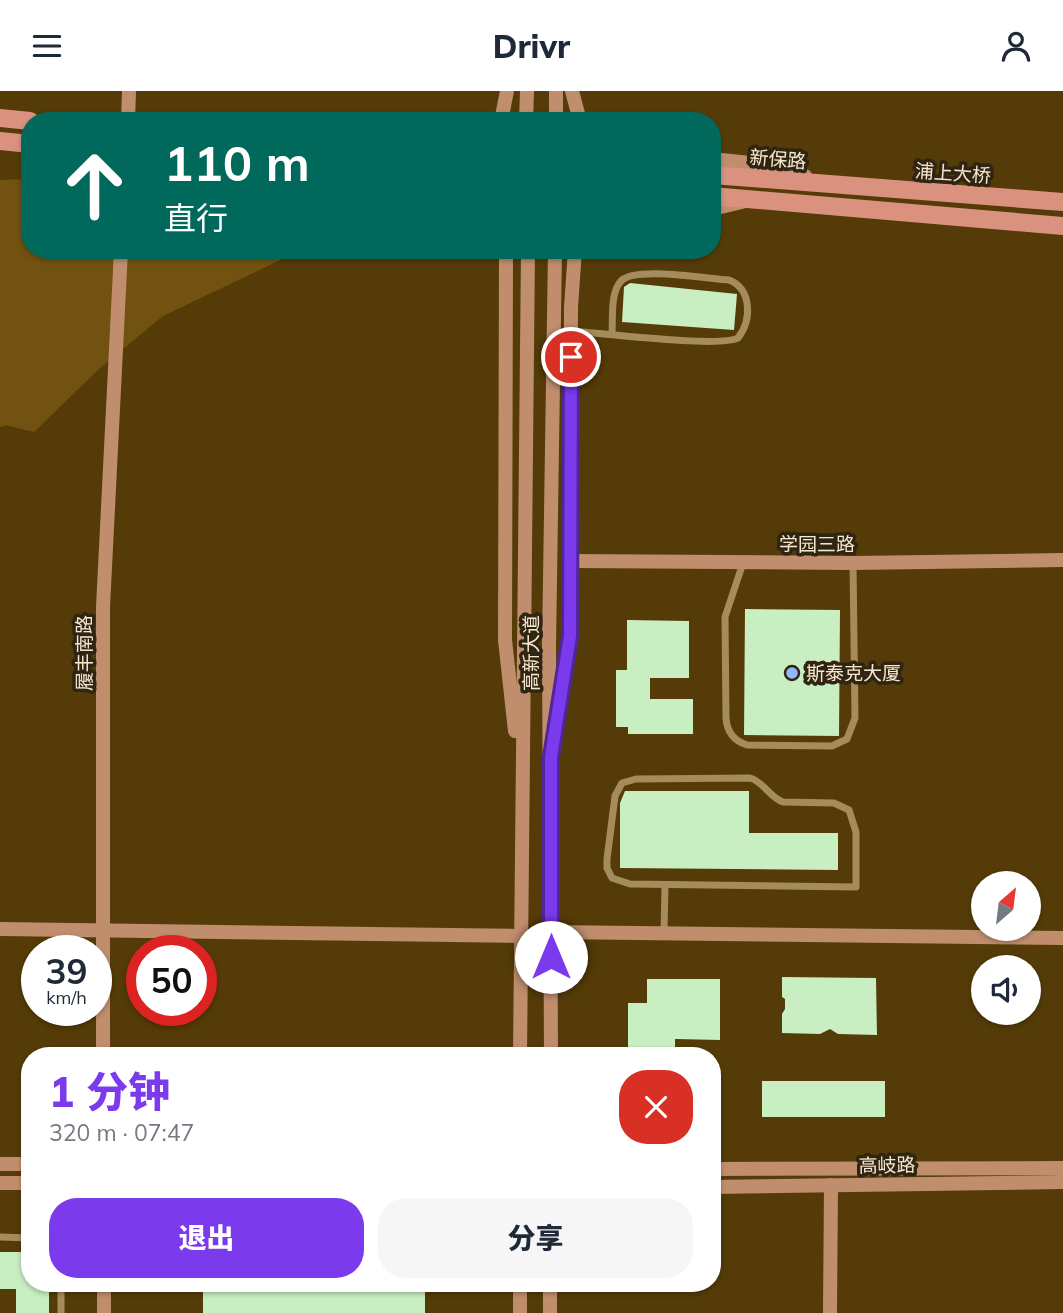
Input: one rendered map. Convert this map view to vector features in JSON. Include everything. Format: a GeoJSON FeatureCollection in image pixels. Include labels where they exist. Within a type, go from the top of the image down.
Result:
{"type":"FeatureCollection","features":[{"type":"Feature","properties":{"kind":"main road"},"geometry":{"type":"LineString","coordinates":[[129,112],[130,91]]}},
{"type":"Feature","properties":{"kind":"main road"},"geometry":{"type":"LineString","coordinates":[[503,112],[507,91]]}},
{"type":"Feature","properties":{"kind":"main road"},"geometry":{"type":"LineString","coordinates":[[526,112],[527,91]]}},
{"type":"Feature","properties":{"kind":"main road"},"geometry":{"type":"LineString","coordinates":[[556,91],[556,112]]}},
{"type":"Feature","properties":{"kind":"main road"},"geometry":{"type":"LineString","coordinates":[[572,91],[578,112]]}},
{"type":"Feature","properties":{"kind":"main road"},"geometry":{"type":"LineString","coordinates":[[0,118],[21,120]]}},
{"type":"Feature","properties":{"kind":"main road"},"geometry":{"type":"LineString","coordinates":[[0,141],[21,143]]}},
{"type":"Feature","properties":{"kind":"main road"},"geometry":{"type":"LineString","coordinates":[[721,160],[750,163],[841,185]]}},
{"type":"Feature","properties":{"kind":"main road","name":"新保路"},"geometry":{"type":"LineString","coordinates":[[721,176],[841,185]]}},
{"type":"Feature","properties":{"kind":"main road","name":"浦上大桥"},"geometry":{"type":"LineString","coordinates":[[841,185],[1063,202]]}},
{"type":"Feature","properties":{"kind":"main road"},"geometry":{"type":"LineString","coordinates":[[721,197],[1063,226]]}},
{"type":"Feature","properties":{"kind":"main road"},"geometry":{"type":"LineString","coordinates":[[721,207],[757,199]]}},
{"type":"Feature","properties":{"kind":"main road","name":"履丰南路"},"geometry":{"type":"LineString","coordinates":[[103,1047],[104,597],[121,259]]}},
{"type":"Feature","properties":{"kind":"main road"},"geometry":{"type":"LineString","coordinates":[[506,259],[505,640],[513,720],[521,759]]}},
{"type":"Feature","properties":{"kind":"main road","name":"高新大道"},"geometry":{"type":"LineString","coordinates":[[520,1047],[528,259]]}},
{"type":"Feature","properties":{"kind":"main road","name":"高新大道"},"geometry":{"type":"LineString","coordinates":[[551,1047],[549,646],[555,259]]}},
{"type":"Feature","properties":{"kind":"main road"},"geometry":{"type":"LineString","coordinates":[[551,757],[570,636],[571,331],[575,259]]}},
{"type":"Feature","properties":{"kind":"main road","name":"学园三路"},"geometry":{"type":"LineString","coordinates":[[570,561],[853,563],[1063,560]]}},
{"type":"Feature","properties":{"kind":"main road"},"geometry":{"type":"LineString","coordinates":[[0,929],[521,936]]}},
{"type":"Feature","properties":{"kind":"main road"},"geometry":{"type":"LineString","coordinates":[[551,932],[1063,938]]}},
{"type":"Feature","properties":{"kind":"main road"},"geometry":{"type":"LineString","coordinates":[[0,1164],[21,1164]]}},
{"type":"Feature","properties":{"kind":"main road","name":"高岐路"},"geometry":{"type":"LineString","coordinates":[[721,1169],[1063,1168]]}},
{"type":"Feature","properties":{"kind":"main road","name":"高岐路"},"geometry":{"type":"LineString","coordinates":[[721,1187],[1063,1182]]}},
{"type":"Feature","properties":{"kind":"main road"},"geometry":{"type":"LineString","coordinates":[[0,1183],[21,1183]]}},
{"type":"Feature","properties":{"kind":"main road"},"geometry":{"type":"LineString","coordinates":[[830,1313],[831,1185]]}},
{"type":"Feature","properties":{"kind":"main road"},"geometry":{"type":"LineString","coordinates":[[104,1292],[104,1313]]}},
{"type":"Feature","properties":{"kind":"main road"},"geometry":{"type":"LineString","coordinates":[[520,1292],[520,1313]]}},
{"type":"Feature","properties":{"kind":"main road"},"geometry":{"type":"LineString","coordinates":[[550,1292],[550,1313]]}},
{"type":"Feature","properties":{"kind":"lane"},"geometry":{"type":"LineString","coordinates":[[571,331],[707,341],[734,340],[742,333],[746,324],[745,295],[739,285],[729,280],[647,274],[630,276],[624,278],[617,288],[612,334]]}},
{"type":"Feature","properties":{"kind":"lane"},"geometry":{"type":"LineString","coordinates":[[744,563],[725,617],[726,718],[728,731],[736,740],[754,746],[837,745],[851,734],[855,717],[853,563]]}},
{"type":"Feature","properties":{"kind":"lane"},"geometry":{"type":"LineString","coordinates":[[750,778],[783,802],[842,805],[849,810],[855,823],[856,887],[665,884],[621,884],[609,873],[607,859],[615,796],[622,783],[628,780],[750,778]]}},
{"type":"Feature","properties":{"kind":"lane"},"geometry":{"type":"LineString","coordinates":[[664,934],[665,884]]}},
{"type":"Feature","properties":{"kind":"lane"},"geometry":{"type":"LineString","coordinates":[[0,1237],[21,1238]]}},
{"type":"Feature","properties":{"kind":"lane"},"geometry":{"type":"LineString","coordinates":[[61,1292],[61,1313]]}},
{"type":"Feature","properties":{"kind":"shaded area"},"geometry":{"type":"Polygon","coordinates":[[[21,179],[21,259],[283,259],[163,316],[100,368],[34,432],[6,425],[0,427],[0,180],[21,179]]]}},
{"type":"Feature","properties":{"kind":"building"},"geometry":{"type":"Polygon","coordinates":[[[630,283],[737,294],[734,330],[622,322],[624,287],[630,283]]]}},
{"type":"Feature","properties":{"kind":"building","name":"斯泰克大厦"},"geometry":{"type":"Polygon","coordinates":[[[745,609],[840,610],[839,736],[744,735],[745,609]]]}},
{"type":"Feature","properties":{"kind":"building"},"geometry":{"type":"Polygon","coordinates":[[[627,620],[689,621],[689,678],[650,678],[650,699],[693,699],[693,734],[628,734],[628,727],[616,727],[616,670],[627,670],[627,620]]]}},
{"type":"Feature","properties":{"kind":"building"},"geometry":{"type":"Polygon","coordinates":[[[625,791],[749,791],[749,833],[838,833],[838,870],[620,868],[620,803],[625,791]]]}},
{"type":"Feature","properties":{"kind":"building"},"geometry":{"type":"Polygon","coordinates":[[[782,977],[876,978],[877,1035],[838,1034],[830,1029],[820,1034],[782,1033],[785,999],[782,997],[782,977]]]}},
{"type":"Feature","properties":{"kind":"building"},"geometry":{"type":"Polygon","coordinates":[[[647,979],[720,979],[720,1040],[675,1039],[675,1047],[628,1047],[628,1003],[647,1003],[647,979]]]}},
{"type":"Feature","properties":{"kind":"building"},"geometry":{"type":"Polygon","coordinates":[[[762,1081],[885,1081],[885,1117],[762,1117],[762,1081]]]}},
{"type":"Feature","properties":{"kind":"building"},"geometry":{"type":"Polygon","coordinates":[[[0,1252],[21,1252],[21,1292],[49,1292],[49,1313],[16,1313],[16,1289],[0,1289],[0,1252]]]}},
{"type":"Feature","properties":{"kind":"building"},"geometry":{"type":"Polygon","coordinates":[[[203,1292],[425,1292],[425,1313],[203,1313],[203,1292]]]}},
{"type":"Feature","properties":{"kind":"place","name":"斯泰克大厦"},"geometry":{"type":"Point","coordinates":[792,673]}},
{"type":"Feature","properties":{"kind":"route"},"geometry":{"type":"LineString","coordinates":[[551,957],[551,757],[570,636],[571,357]]}}]}
